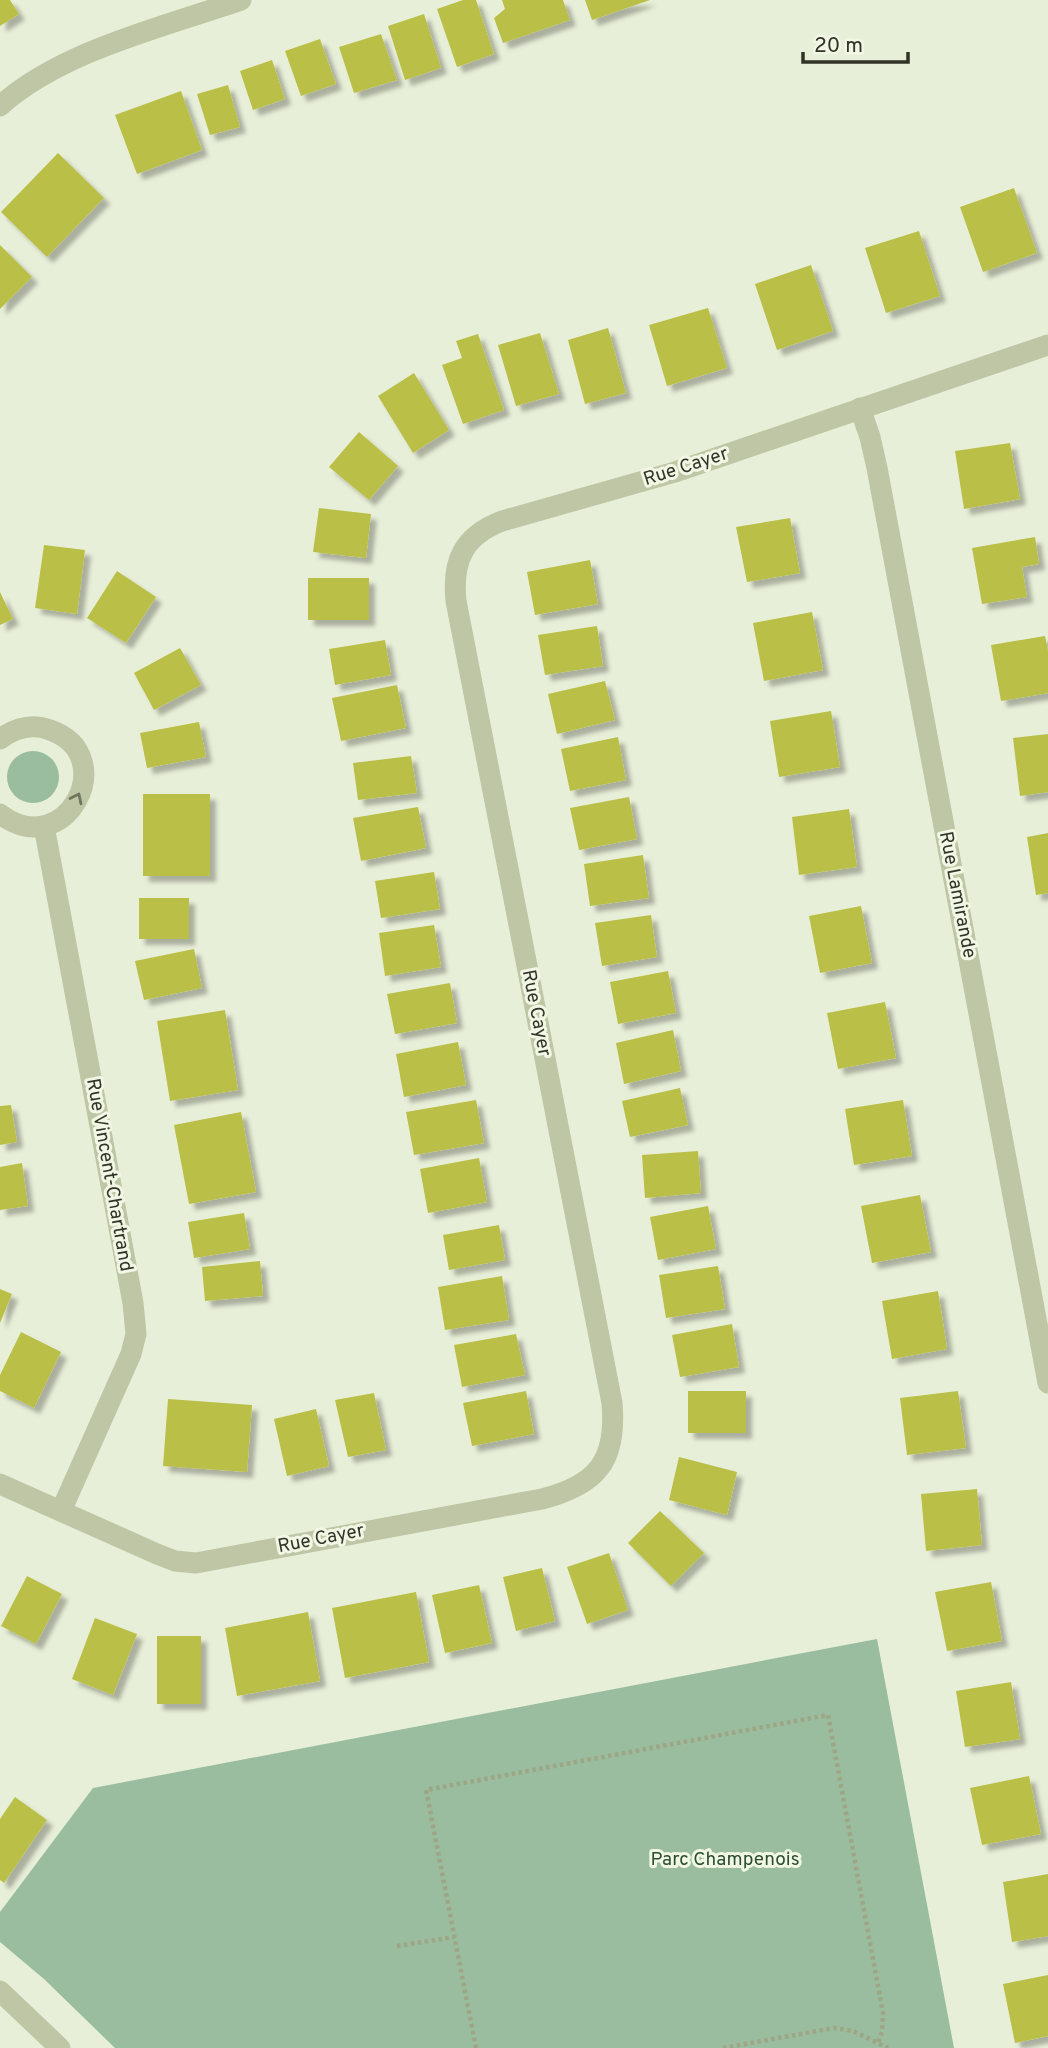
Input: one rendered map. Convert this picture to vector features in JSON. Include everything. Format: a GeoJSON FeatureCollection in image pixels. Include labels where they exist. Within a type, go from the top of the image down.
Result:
{"type":"FeatureCollection","features":[{"type":"Feature","properties":{"kind":"street"},"geometry":{"type":"LineString","coordinates":[[0,106],[26,84],[63,63],[241,0]]}},
{"type":"Feature","properties":{"kind":"street","name":"Rue Cayer"},"geometry":{"type":"LineString","coordinates":[[0,1484],[175,1561],[196,1563],[542,1499],[578,1487],[593,1475],[603,1463],[612,1436],[612,1404],[456,601],[455,578],[458,560],[476,534],[491,526],[675,472],[1048,345]]}},
{"type":"Feature","properties":{"kind":"street","name":"Rue Lamirande"},"geometry":{"type":"LineString","coordinates":[[860,408],[877,468],[1048,1383]]}},
{"type":"Feature","properties":{"kind":"street"},"geometry":{"type":"LineString","coordinates":[[0,739],[17,729],[41,727],[63,736],[79,755],[84,779],[81,795],[66,815],[44,826],[21,825],[0,814]]}},
{"type":"Feature","properties":{"kind":"street","name":"Rue Vincent-Chartrand"},"geometry":{"type":"LineString","coordinates":[[44,826],[130,1289],[136,1334],[125,1372],[61,1511]]}},
{"type":"Feature","properties":{"kind":"street"},"geometry":{"type":"LineString","coordinates":[[0,1991],[60,2048]]}},
{"type":"Feature","properties":{"kind":"path"},"geometry":{"type":"LineString","coordinates":[[476,2048],[426,1790],[828,1714],[883,2013],[878,2043]]}},
{"type":"Feature","properties":{"kind":"path"},"geometry":{"type":"LineString","coordinates":[[397,1946],[454,1937]]}},
{"type":"Feature","properties":{"kind":"path"},"geometry":{"type":"LineString","coordinates":[[723,2048],[834,2028],[853,2031],[888,2048]]}},
{"type":"Feature","properties":{"kind":"green space"},"geometry":{"type":"Polygon","coordinates":[[[33,751],[43,753],[51,759],[57,767],[57,787],[51,795],[43,801],[33,803],[23,801],[15,795],[9,787],[7,777],[9,767],[15,759],[23,753],[33,751]]]}},
{"type":"Feature","properties":{"kind":"green space","name":"Parc Champenois"},"geometry":{"type":"Polygon","coordinates":[[[877,1639],[954,2048],[115,2048],[44,1979],[0,1942],[0,1912],[93,1788],[877,1639]]]}},
{"type":"Feature","properties":{"kind":"building"},"geometry":{"type":"Polygon","coordinates":[[[0,0],[10,0],[19,14],[0,26],[0,0]]]}},
{"type":"Feature","properties":{"kind":"building"},"geometry":{"type":"Polygon","coordinates":[[[463,0],[476,0],[494,54],[457,67],[437,9],[463,0]]]}},
{"type":"Feature","properties":{"kind":"building"},"geometry":{"type":"Polygon","coordinates":[[[502,0],[563,0],[570,20],[503,43],[494,18],[505,9],[502,0]]]}},
{"type":"Feature","properties":{"kind":"building"},"geometry":{"type":"Polygon","coordinates":[[[585,0],[650,0],[592,20],[585,0]]]}},
{"type":"Feature","properties":{"kind":"building"},"geometry":{"type":"Polygon","coordinates":[[[424,14],[441,68],[405,80],[388,26],[424,14]]]}},
{"type":"Feature","properties":{"kind":"building"},"geometry":{"type":"Polygon","coordinates":[[[381,34],[397,80],[354,93],[339,47],[381,34]]]}},
{"type":"Feature","properties":{"kind":"building"},"geometry":{"type":"Polygon","coordinates":[[[320,39],[336,84],[301,96],[285,51],[320,39]]]}},
{"type":"Feature","properties":{"kind":"building"},"geometry":{"type":"Polygon","coordinates":[[[272,60],[285,99],[253,110],[240,71],[272,60]]]}},
{"type":"Feature","properties":{"kind":"building"},"geometry":{"type":"Polygon","coordinates":[[[228,85],[240,127],[210,135],[197,94],[228,85]]]}},
{"type":"Feature","properties":{"kind":"building"},"geometry":{"type":"Polygon","coordinates":[[[181,91],[202,150],[137,174],[115,115],[181,91]]]}},
{"type":"Feature","properties":{"kind":"building"},"geometry":{"type":"Polygon","coordinates":[[[58,153],[104,198],[47,257],[1,212],[58,153]]]}},
{"type":"Feature","properties":{"kind":"building"},"geometry":{"type":"Polygon","coordinates":[[[1014,188],[1037,253],[983,272],[960,207],[1014,188]]]}},
{"type":"Feature","properties":{"kind":"building"},"geometry":{"type":"Polygon","coordinates":[[[919,231],[940,296],[886,313],[865,248],[919,231]]]}},
{"type":"Feature","properties":{"kind":"building"},"geometry":{"type":"Polygon","coordinates":[[[0,245],[32,277],[0,309],[0,245]]]}},
{"type":"Feature","properties":{"kind":"building"},"geometry":{"type":"Polygon","coordinates":[[[811,265],[833,331],[777,350],[755,284],[811,265]]]}},
{"type":"Feature","properties":{"kind":"building"},"geometry":{"type":"Polygon","coordinates":[[[708,308],[727,368],[667,386],[649,325],[708,308]]]}},
{"type":"Feature","properties":{"kind":"building"},"geometry":{"type":"Polygon","coordinates":[[[608,328],[626,393],[585,404],[568,340],[608,328]]]}},
{"type":"Feature","properties":{"kind":"building"},"geometry":{"type":"Polygon","coordinates":[[[540,333],[559,394],[516,406],[498,345],[540,333]]]}},
{"type":"Feature","properties":{"kind":"building"},"geometry":{"type":"Polygon","coordinates":[[[478,334],[504,410],[463,424],[442,365],[462,358],[456,341],[478,334]]]}},
{"type":"Feature","properties":{"kind":"building"},"geometry":{"type":"Polygon","coordinates":[[[414,373],[449,430],[413,453],[378,396],[414,373]]]}},
{"type":"Feature","properties":{"kind":"building"},"geometry":{"type":"Polygon","coordinates":[[[359,432],[398,466],[369,500],[329,467],[359,432]]]}},
{"type":"Feature","properties":{"kind":"building"},"geometry":{"type":"Polygon","coordinates":[[[1010,443],[1020,499],[964,509],[955,451],[1010,443]]]}},
{"type":"Feature","properties":{"kind":"building"},"geometry":{"type":"Polygon","coordinates":[[[319,508],[371,514],[366,558],[313,552],[319,508]]]}},
{"type":"Feature","properties":{"kind":"building"},"geometry":{"type":"Polygon","coordinates":[[[790,518],[800,573],[747,582],[736,527],[790,518]]]}},
{"type":"Feature","properties":{"kind":"building"},"geometry":{"type":"Polygon","coordinates":[[[1035,537],[1039,564],[1022,567],[1027,597],[982,604],[972,548],[1035,537]]]}},
{"type":"Feature","properties":{"kind":"building"},"geometry":{"type":"Polygon","coordinates":[[[44,545],[85,550],[77,614],[35,608],[44,545]]]}},
{"type":"Feature","properties":{"kind":"building"},"geometry":{"type":"Polygon","coordinates":[[[590,560],[598,604],[535,615],[527,572],[590,560]]]}},
{"type":"Feature","properties":{"kind":"building"},"geometry":{"type":"Polygon","coordinates":[[[117,571],[156,597],[126,643],[87,618],[117,571]]]}},
{"type":"Feature","properties":{"kind":"building"},"geometry":{"type":"Polygon","coordinates":[[[308,578],[369,578],[369,620],[308,620],[308,578]]]}},
{"type":"Feature","properties":{"kind":"building"},"geometry":{"type":"Polygon","coordinates":[[[0,592],[13,619],[0,625],[0,592]]]}},
{"type":"Feature","properties":{"kind":"building"},"geometry":{"type":"Polygon","coordinates":[[[812,612],[823,670],[764,681],[753,623],[812,612]]]}},
{"type":"Feature","properties":{"kind":"building"},"geometry":{"type":"Polygon","coordinates":[[[597,626],[603,666],[545,675],[538,635],[597,626]]]}},
{"type":"Feature","properties":{"kind":"building"},"geometry":{"type":"Polygon","coordinates":[[[1045,636],[1048,651],[1048,693],[1001,701],[991,645],[1045,636]]]}},
{"type":"Feature","properties":{"kind":"building"},"geometry":{"type":"Polygon","coordinates":[[[385,640],[391,675],[335,685],[329,649],[385,640]]]}},
{"type":"Feature","properties":{"kind":"building"},"geometry":{"type":"Polygon","coordinates":[[[180,648],[201,685],[154,710],[134,673],[180,648]]]}},
{"type":"Feature","properties":{"kind":"building"},"geometry":{"type":"Polygon","coordinates":[[[605,681],[615,720],[557,734],[548,694],[605,681]]]}},
{"type":"Feature","properties":{"kind":"building"},"geometry":{"type":"Polygon","coordinates":[[[397,685],[406,728],[341,741],[332,698],[397,685]]]}},
{"type":"Feature","properties":{"kind":"building"},"geometry":{"type":"Polygon","coordinates":[[[831,711],[840,767],[779,777],[770,721],[831,711]]]}},
{"type":"Feature","properties":{"kind":"building"},"geometry":{"type":"Polygon","coordinates":[[[199,722],[206,757],[147,768],[140,733],[199,722]]]}},
{"type":"Feature","properties":{"kind":"building"},"geometry":{"type":"Polygon","coordinates":[[[1048,734],[1048,792],[1020,796],[1013,738],[1048,734]]]}},
{"type":"Feature","properties":{"kind":"building"},"geometry":{"type":"Polygon","coordinates":[[[618,737],[626,780],[570,791],[561,749],[618,737]]]}},
{"type":"Feature","properties":{"kind":"building"},"geometry":{"type":"Polygon","coordinates":[[[411,756],[417,793],[358,800],[353,763],[411,756]]]}},
{"type":"Feature","properties":{"kind":"building"},"geometry":{"type":"Polygon","coordinates":[[[143,794],[210,794],[210,876],[143,876],[143,794]]]}},
{"type":"Feature","properties":{"kind":"building"},"geometry":{"type":"Polygon","coordinates":[[[629,797],[637,839],[579,850],[570,808],[629,797]]]}},
{"type":"Feature","properties":{"kind":"building"},"geometry":{"type":"Polygon","coordinates":[[[418,807],[426,848],[361,861],[353,818],[418,807]]]}},
{"type":"Feature","properties":{"kind":"building"},"geometry":{"type":"Polygon","coordinates":[[[849,809],[857,867],[799,875],[792,817],[849,809]]]}},
{"type":"Feature","properties":{"kind":"building"},"geometry":{"type":"Polygon","coordinates":[[[1048,833],[1048,893],[1036,895],[1027,837],[1048,833]]]}},
{"type":"Feature","properties":{"kind":"building"},"geometry":{"type":"Polygon","coordinates":[[[643,855],[649,898],[590,906],[584,864],[643,855]]]}},
{"type":"Feature","properties":{"kind":"building"},"geometry":{"type":"Polygon","coordinates":[[[434,872],[440,909],[381,918],[375,881],[434,872]]]}},
{"type":"Feature","properties":{"kind":"building"},"geometry":{"type":"Polygon","coordinates":[[[139,898],[189,898],[189,939],[139,939],[139,898]]]}},
{"type":"Feature","properties":{"kind":"building"},"geometry":{"type":"Polygon","coordinates":[[[861,906],[872,963],[820,973],[809,916],[861,906]]]}},
{"type":"Feature","properties":{"kind":"building"},"geometry":{"type":"Polygon","coordinates":[[[651,915],[657,957],[602,966],[595,923],[651,915]]]}},
{"type":"Feature","properties":{"kind":"building"},"geometry":{"type":"Polygon","coordinates":[[[434,925],[441,967],[385,976],[379,933],[434,925]]]}},
{"type":"Feature","properties":{"kind":"building"},"geometry":{"type":"Polygon","coordinates":[[[194,949],[202,988],[144,1000],[135,961],[194,949]]]}},
{"type":"Feature","properties":{"kind":"building"},"geometry":{"type":"Polygon","coordinates":[[[668,971],[676,1013],[618,1024],[610,982],[668,971]]]}},
{"type":"Feature","properties":{"kind":"building"},"geometry":{"type":"Polygon","coordinates":[[[450,983],[457,1023],[395,1034],[387,994],[450,983]]]}},
{"type":"Feature","properties":{"kind":"building"},"geometry":{"type":"Polygon","coordinates":[[[885,1002],[896,1058],[838,1069],[827,1013],[885,1002]]]}},
{"type":"Feature","properties":{"kind":"building"},"geometry":{"type":"Polygon","coordinates":[[[225,1010],[238,1090],[170,1101],[157,1021],[225,1010]]]}},
{"type":"Feature","properties":{"kind":"building"},"geometry":{"type":"Polygon","coordinates":[[[673,1030],[681,1071],[624,1084],[616,1043],[673,1030]]]}},
{"type":"Feature","properties":{"kind":"building"},"geometry":{"type":"Polygon","coordinates":[[[458,1042],[466,1085],[404,1097],[396,1054],[458,1042]]]}},
{"type":"Feature","properties":{"kind":"building"},"geometry":{"type":"Polygon","coordinates":[[[680,1088],[688,1125],[630,1137],[622,1101],[680,1088]]]}},
{"type":"Feature","properties":{"kind":"building"},"geometry":{"type":"Polygon","coordinates":[[[476,1100],[484,1143],[414,1155],[406,1112],[476,1100]]]}},
{"type":"Feature","properties":{"kind":"building"},"geometry":{"type":"Polygon","coordinates":[[[903,1100],[912,1156],[854,1165],[845,1109],[903,1100]]]}},
{"type":"Feature","properties":{"kind":"building"},"geometry":{"type":"Polygon","coordinates":[[[11,1105],[17,1142],[0,1145],[0,1106],[11,1105]]]}},
{"type":"Feature","properties":{"kind":"building"},"geometry":{"type":"Polygon","coordinates":[[[241,1112],[256,1192],[189,1204],[174,1125],[241,1112]]]}},
{"type":"Feature","properties":{"kind":"building"},"geometry":{"type":"Polygon","coordinates":[[[698,1151],[701,1193],[645,1198],[642,1155],[698,1151]]]}},
{"type":"Feature","properties":{"kind":"building"},"geometry":{"type":"Polygon","coordinates":[[[479,1158],[487,1202],[428,1213],[420,1169],[479,1158]]]}},
{"type":"Feature","properties":{"kind":"building"},"geometry":{"type":"Polygon","coordinates":[[[22,1163],[28,1206],[0,1210],[0,1167],[22,1163]]]}},
{"type":"Feature","properties":{"kind":"building"},"geometry":{"type":"Polygon","coordinates":[[[920,1195],[931,1252],[872,1263],[861,1206],[920,1195]]]}},
{"type":"Feature","properties":{"kind":"building"},"geometry":{"type":"Polygon","coordinates":[[[708,1206],[716,1249],[658,1260],[650,1217],[708,1206]]]}},
{"type":"Feature","properties":{"kind":"building"},"geometry":{"type":"Polygon","coordinates":[[[244,1213],[250,1249],[194,1258],[188,1222],[244,1213]]]}},
{"type":"Feature","properties":{"kind":"building"},"geometry":{"type":"Polygon","coordinates":[[[499,1225],[505,1260],[449,1270],[443,1235],[499,1225]]]}},
{"type":"Feature","properties":{"kind":"building"},"geometry":{"type":"Polygon","coordinates":[[[260,1261],[263,1296],[205,1301],[202,1267],[260,1261]]]}},
{"type":"Feature","properties":{"kind":"building"},"geometry":{"type":"Polygon","coordinates":[[[718,1266],[725,1309],[666,1318],[659,1275],[718,1266]]]}},
{"type":"Feature","properties":{"kind":"building"},"geometry":{"type":"Polygon","coordinates":[[[502,1276],[509,1320],[445,1330],[438,1287],[502,1276]]]}},
{"type":"Feature","properties":{"kind":"building"},"geometry":{"type":"Polygon","coordinates":[[[0,1289],[12,1294],[0,1323],[0,1289]]]}},
{"type":"Feature","properties":{"kind":"building"},"geometry":{"type":"Polygon","coordinates":[[[938,1291],[947,1349],[892,1359],[882,1301],[938,1291]]]}},
{"type":"Feature","properties":{"kind":"building"},"geometry":{"type":"Polygon","coordinates":[[[732,1324],[739,1367],[680,1377],[672,1335],[732,1324]]]}},
{"type":"Feature","properties":{"kind":"building"},"geometry":{"type":"Polygon","coordinates":[[[21,1332],[61,1352],[34,1408],[0,1391],[0,1375],[21,1332]]]}},
{"type":"Feature","properties":{"kind":"building"},"geometry":{"type":"Polygon","coordinates":[[[516,1334],[525,1375],[462,1387],[454,1345],[516,1334]]]}},
{"type":"Feature","properties":{"kind":"building"},"geometry":{"type":"Polygon","coordinates":[[[526,1391],[534,1434],[472,1446],[463,1403],[526,1391]]]}},
{"type":"Feature","properties":{"kind":"building"},"geometry":{"type":"Polygon","coordinates":[[[688,1391],[746,1391],[746,1433],[688,1433],[688,1391]]]}},
{"type":"Feature","properties":{"kind":"building"},"geometry":{"type":"Polygon","coordinates":[[[958,1391],[966,1448],[907,1455],[900,1398],[958,1391]]]}},
{"type":"Feature","properties":{"kind":"building"},"geometry":{"type":"Polygon","coordinates":[[[374,1393],[386,1450],[348,1457],[335,1400],[374,1393]]]}},
{"type":"Feature","properties":{"kind":"building"},"geometry":{"type":"Polygon","coordinates":[[[168,1399],[252,1405],[247,1472],[163,1466],[168,1399]]]}},
{"type":"Feature","properties":{"kind":"building"},"geometry":{"type":"Polygon","coordinates":[[[316,1409],[329,1466],[287,1476],[274,1419],[316,1409]]]}},
{"type":"Feature","properties":{"kind":"building"},"geometry":{"type":"Polygon","coordinates":[[[679,1457],[737,1472],[727,1515],[669,1500],[679,1457]]]}},
{"type":"Feature","properties":{"kind":"building"},"geometry":{"type":"Polygon","coordinates":[[[977,1489],[982,1545],[926,1551],[921,1494],[977,1489]]]}},
{"type":"Feature","properties":{"kind":"building"},"geometry":{"type":"Polygon","coordinates":[[[660,1511],[704,1553],[671,1586],[628,1543],[660,1511]]]}},
{"type":"Feature","properties":{"kind":"building"},"geometry":{"type":"Polygon","coordinates":[[[609,1553],[628,1610],[587,1624],[567,1567],[609,1553]]]}},
{"type":"Feature","properties":{"kind":"building"},"geometry":{"type":"Polygon","coordinates":[[[542,1568],[555,1621],[516,1631],[503,1577],[542,1568]]]}},
{"type":"Feature","properties":{"kind":"building"},"geometry":{"type":"Polygon","coordinates":[[[27,1576],[62,1594],[36,1644],[1,1626],[27,1576]]]}},
{"type":"Feature","properties":{"kind":"building"},"geometry":{"type":"Polygon","coordinates":[[[991,1582],[1002,1641],[947,1651],[935,1592],[991,1582]]]}},
{"type":"Feature","properties":{"kind":"building"},"geometry":{"type":"Polygon","coordinates":[[[479,1585],[492,1643],[445,1653],[432,1595],[479,1585]]]}},
{"type":"Feature","properties":{"kind":"building"},"geometry":{"type":"Polygon","coordinates":[[[416,1592],[429,1662],[345,1678],[332,1608],[416,1592]]]}},
{"type":"Feature","properties":{"kind":"building"},"geometry":{"type":"Polygon","coordinates":[[[308,1612],[320,1681],[237,1696],[225,1628],[308,1612]]]}},
{"type":"Feature","properties":{"kind":"building"},"geometry":{"type":"Polygon","coordinates":[[[95,1618],[137,1634],[113,1695],[72,1679],[95,1618]]]}},
{"type":"Feature","properties":{"kind":"building"},"geometry":{"type":"Polygon","coordinates":[[[157,1636],[201,1636],[201,1704],[157,1704],[157,1636]]]}},
{"type":"Feature","properties":{"kind":"building"},"geometry":{"type":"Polygon","coordinates":[[[1011,1682],[1020,1739],[965,1747],[956,1691],[1011,1682]]]}},
{"type":"Feature","properties":{"kind":"building"},"geometry":{"type":"Polygon","coordinates":[[[1029,1776],[1041,1834],[982,1845],[970,1788],[1029,1776]]]}},
{"type":"Feature","properties":{"kind":"building"},"geometry":{"type":"Polygon","coordinates":[[[15,1797],[47,1820],[4,1883],[0,1880],[0,1819],[15,1797]]]}},
{"type":"Feature","properties":{"kind":"building"},"geometry":{"type":"Polygon","coordinates":[[[1048,1874],[1048,1936],[1012,1942],[1003,1882],[1048,1874]]]}},
{"type":"Feature","properties":{"kind":"building"},"geometry":{"type":"Polygon","coordinates":[[[1048,1975],[1048,2036],[1015,2043],[1003,1984],[1048,1975]]]}}]}
